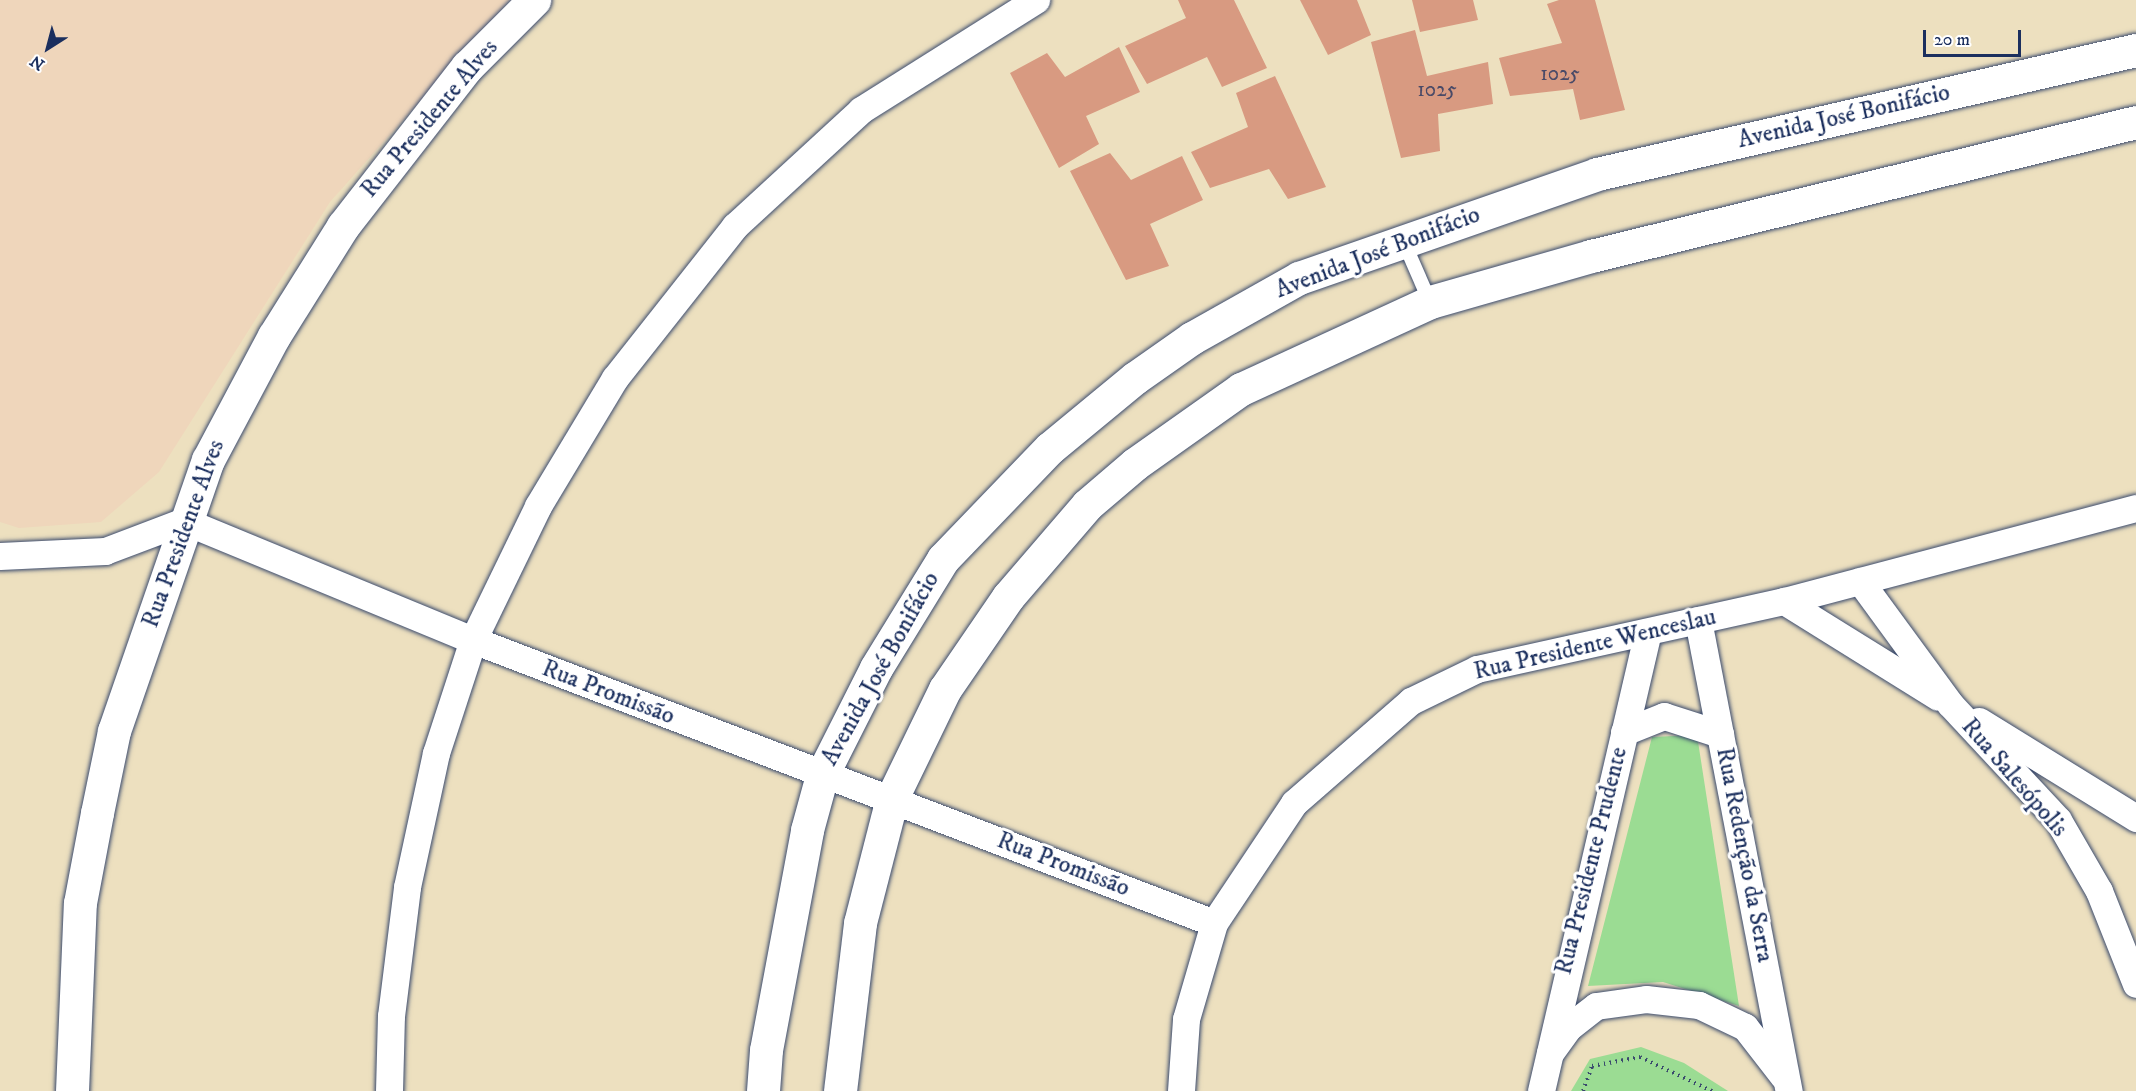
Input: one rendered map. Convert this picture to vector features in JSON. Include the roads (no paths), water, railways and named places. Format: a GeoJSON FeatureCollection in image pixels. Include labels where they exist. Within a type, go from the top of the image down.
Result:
{"type":"FeatureCollection","features":[{"type":"Feature","properties":{"kind":"main road","name":"Rua Presidente Alves"},"geometry":{"type":"LineString","coordinates":[[72,1091],[80,903],[97,813],[114,731],[184,521],[231,413],[343,226],[467,67],[534,0]]}},
{"type":"Feature","properties":{"kind":"main road","name":"Avenida José Bonifácio"},"geometry":{"type":"LineString","coordinates":[[763,1091],[782,955],[822,776],[876,668],[943,559],[1050,448],[1192,338],[1299,278],[1402,238],[1598,174],[2136,50]]}},
{"type":"Feature","properties":{"kind":"main road"},"geometry":{"type":"LineString","coordinates":[[840,1091],[860,923],[892,798],[945,689],[1008,597],[1087,505],[1241,389],[1430,302],[1591,256],[2136,122]]}},
{"type":"Feature","properties":{"kind":"street"},"geometry":{"type":"LineString","coordinates":[[389,1091],[391,1016],[407,888],[436,753],[473,640],[538,506],[615,378],[735,226],[861,110],[1036,0]]}},
{"type":"Feature","properties":{"kind":"street","name":"Rua Presidente Wenceslau"},"geometry":{"type":"LineString","coordinates":[[1181,1091],[1186,1019],[1214,923],[1294,803],[1412,700],[1478,669],[1784,601],[2136,508]]}},
{"type":"Feature","properties":{"kind":"street"},"geometry":{"type":"LineString","coordinates":[[0,556],[105,551],[184,521]]}},
{"type":"Feature","properties":{"kind":"street","name":"Rua Promissão"},"geometry":{"type":"LineString","coordinates":[[184,521],[473,640],[822,776],[892,798],[1214,923]]}},
{"type":"Feature","properties":{"kind":"street"},"geometry":{"type":"LineString","coordinates":[[1860,581],[1950,704]]}},
{"type":"Feature","properties":{"kind":"street"},"geometry":{"type":"LineString","coordinates":[[1784,601],[2136,818]]}},
{"type":"Feature","properties":{"kind":"street","name":"Rua Redenção da Serra"},"geometry":{"type":"LineString","coordinates":[[1698,620],[1788,1086]]}},
{"type":"Feature","properties":{"kind":"street","name":"Rua Presidente Prudente"},"geometry":{"type":"LineString","coordinates":[[1541,1091],[1544,1061],[1648,632]]}},
{"type":"Feature","properties":{"kind":"street","name":"Rua Salesópolis"},"geometry":{"type":"LineString","coordinates":[[1950,704],[2058,820],[2099,891],[2136,984]]}},
{"type":"Feature","properties":{"kind":"street"},"geometry":{"type":"LineString","coordinates":[[1624,732],[1664,716],[1720,734]]}},
{"type":"Feature","properties":{"kind":"street"},"geometry":{"type":"LineString","coordinates":[[1544,1061],[1569,1027],[1596,1006],[1646,999],[1699,1005],[1745,1027],[1788,1086]]}},
{"type":"Feature","properties":{"kind":"lane"},"geometry":{"type":"LineString","coordinates":[[1402,238],[1430,302]]}}]}
